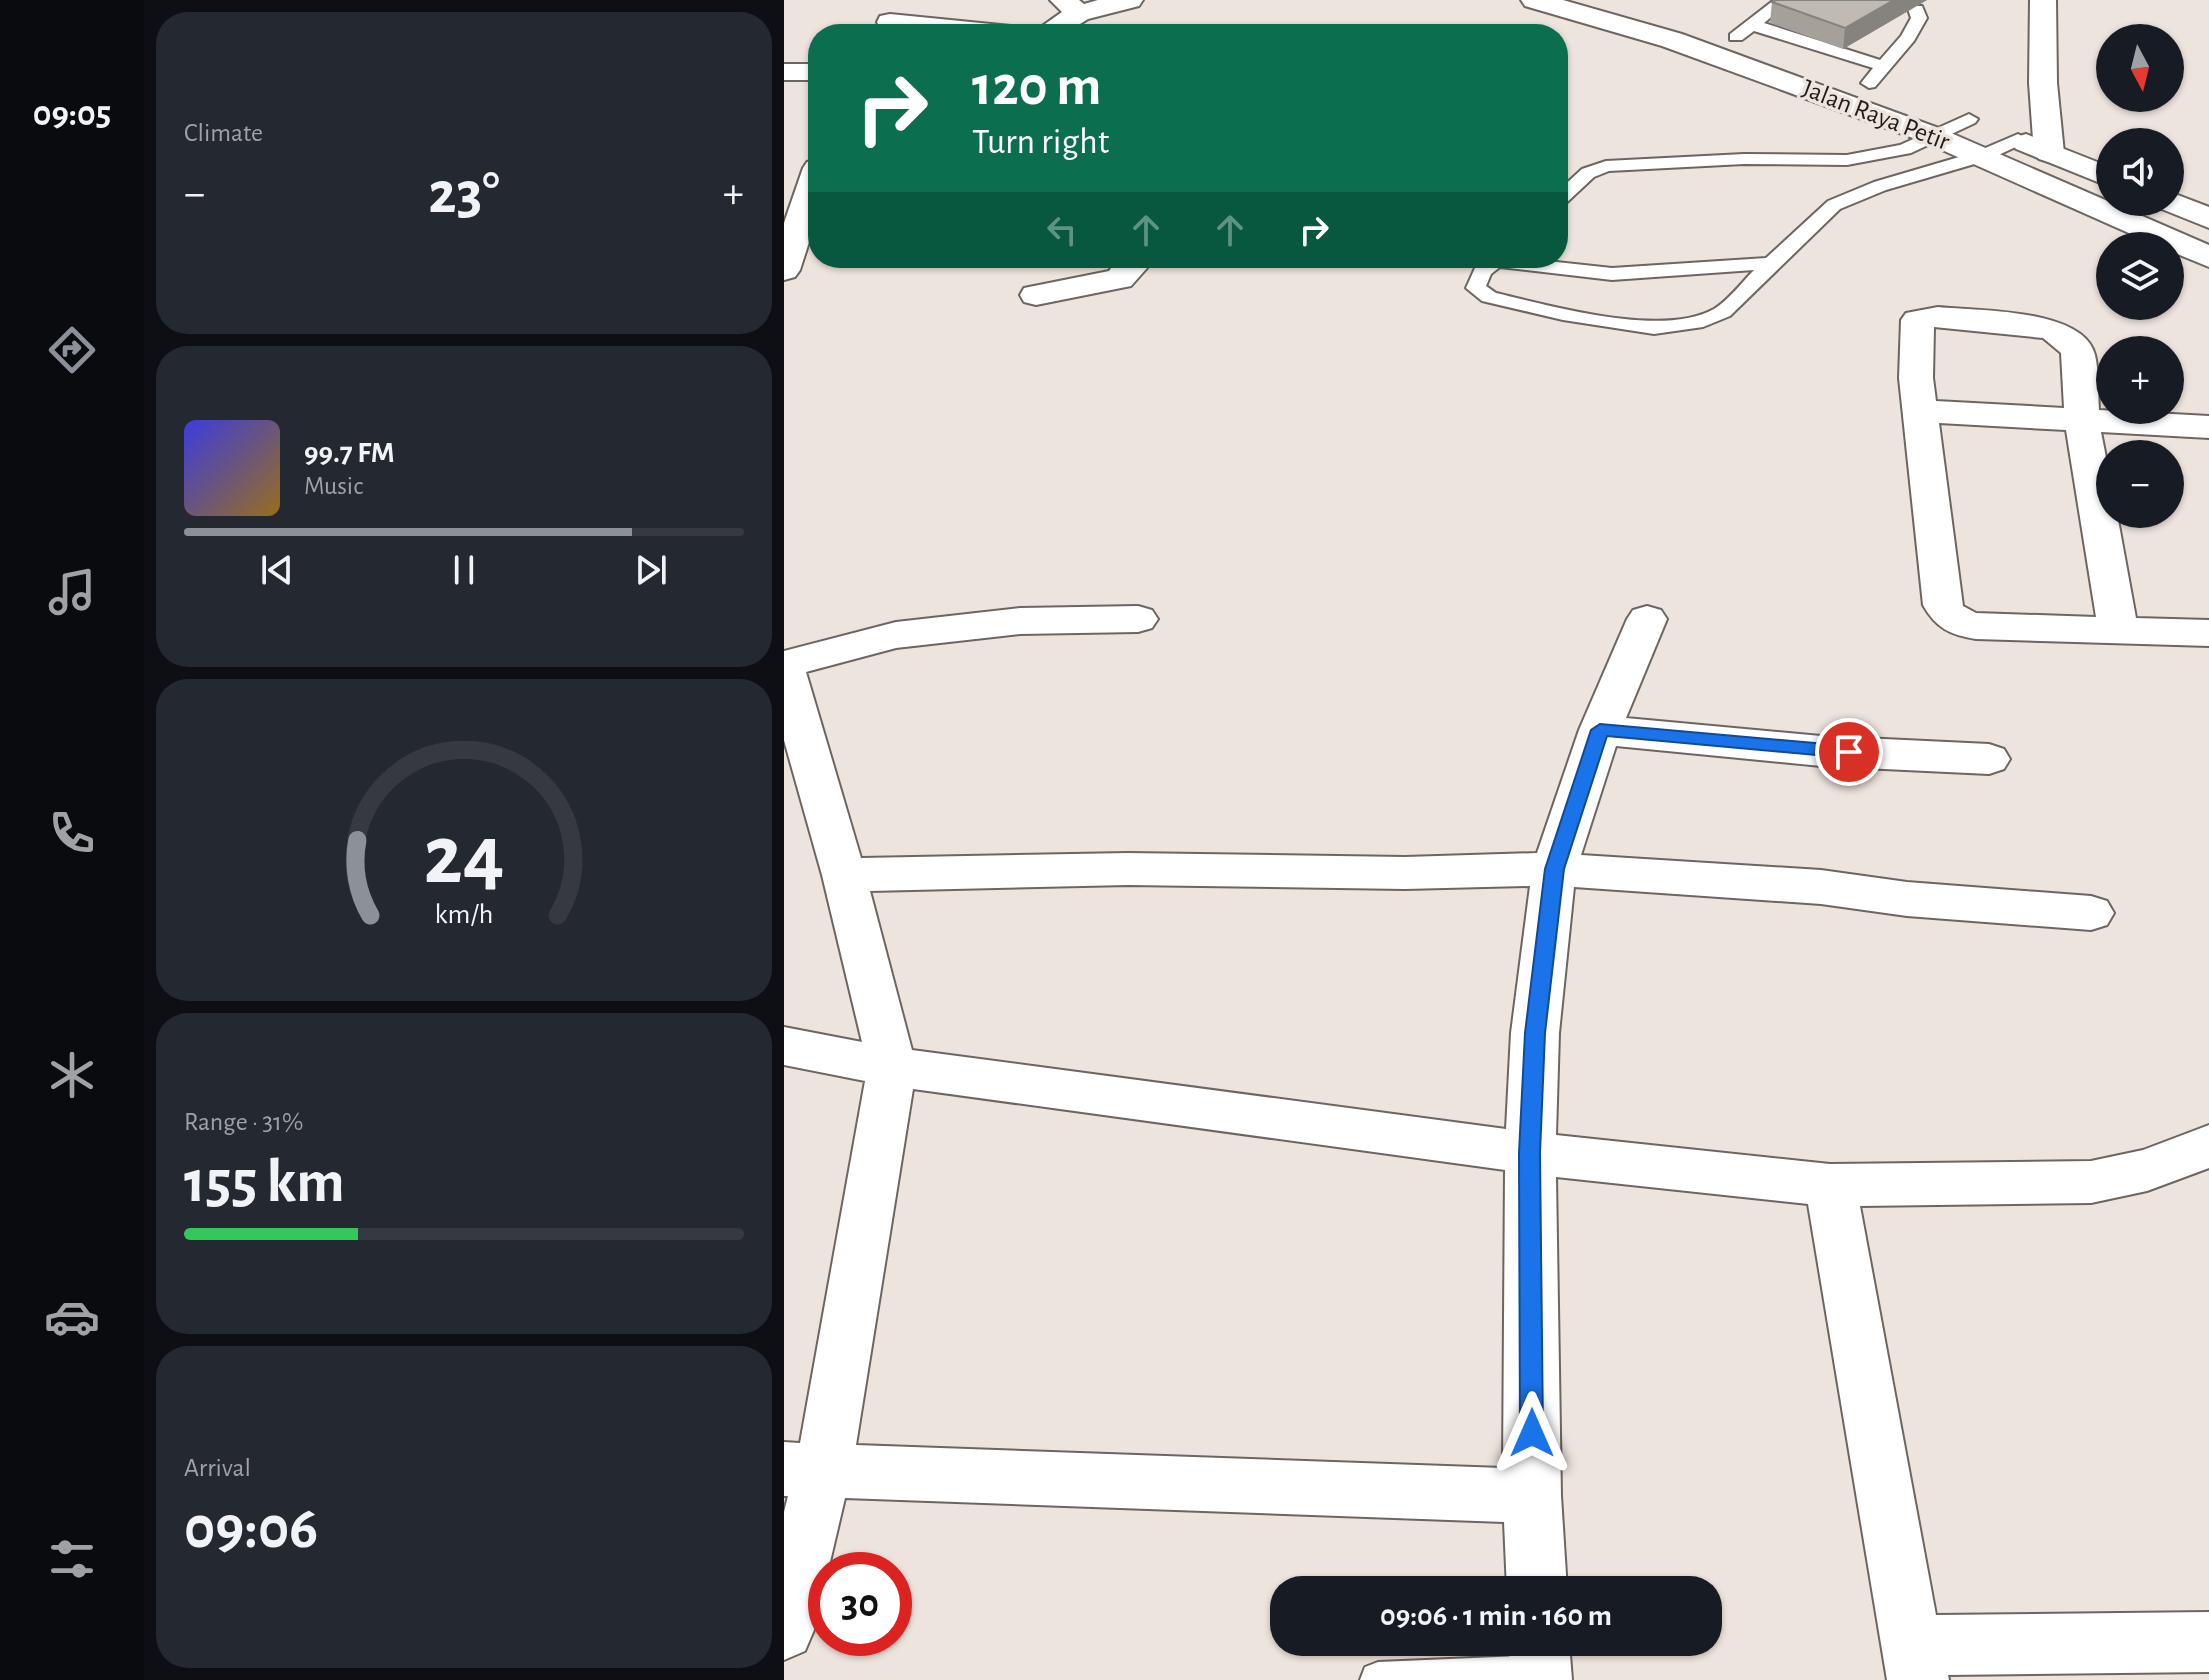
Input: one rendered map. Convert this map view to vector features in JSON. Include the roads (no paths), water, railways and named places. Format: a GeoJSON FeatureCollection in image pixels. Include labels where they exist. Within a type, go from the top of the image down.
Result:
{"type":"FeatureCollection","features":[{"type":"Feature","properties":{"kind":"street"},"geometry":{"type":"LineString","coordinates":[[1055,24],[1071,7],[1130,0]]}},
{"type":"Feature","properties":{"kind":"street","name":"Jalan Raya Petir"},"geometry":{"type":"LineString","coordinates":[[1534,0],[1672,40],[1934,136],[2209,257]]}},
{"type":"Feature","properties":{"kind":"street","name":"Jalan Raya Petir"},"geometry":{"type":"LineString","coordinates":[[1624,0],[1744,31],[1876,75],[1897,93]]}},
{"type":"Feature","properties":{"kind":"street"},"geometry":{"type":"LineString","coordinates":[[2043,0],[2043,83],[2049,153]]}},
{"type":"Feature","properties":{"kind":"street"},"geometry":{"type":"LineString","coordinates":[[893,19],[932,24]]}},
{"type":"Feature","properties":{"kind":"street"},"geometry":{"type":"LineString","coordinates":[[784,72],[808,72]]}},
{"type":"Feature","properties":{"kind":"street","name":"Jalan Raya Petir"},"geometry":{"type":"LineString","coordinates":[[1926,104],[2096,172]]}},
{"type":"Feature","properties":{"kind":"street"},"geometry":{"type":"LineString","coordinates":[[2184,207],[2209,219]]}},
{"type":"Feature","properties":{"kind":"street"},"geometry":{"type":"LineString","coordinates":[[784,270],[808,232]]}},
{"type":"Feature","properties":{"kind":"street"},"geometry":{"type":"LineString","coordinates":[[1036,295],[1120,279],[1131,268]]}},
{"type":"Feature","properties":{"kind":"street"},"geometry":{"type":"LineString","coordinates":[[2118,630],[2082,422],[2078,353],[2064,336],[2052,329],[1938,317],[1918,320],[1915,328],[1916,378],[1943,605],[1949,616],[1959,624],[1976,626],[2209,633]]}},
{"type":"Feature","properties":{"kind":"street"},"geometry":{"type":"LineString","coordinates":[[1920,411],[2209,427]]}},
{"type":"Feature","properties":{"kind":"street"},"geometry":{"type":"LineString","coordinates":[[784,1630],[804,1470],[892,1067],[844,875],[784,665],[896,635],[1020,621],[1138,619]]}},
{"type":"Feature","properties":{"kind":"street"},"geometry":{"type":"LineString","coordinates":[[1536,1576],[1532,1496],[1530,1153],[1535,1033],[1554,869],[1600,730],[1647,619]]}},
{"type":"Feature","properties":{"kind":"street"},"geometry":{"type":"LineString","coordinates":[[1600,730],[1821,751],[1989,759]]}},
{"type":"Feature","properties":{"kind":"street"},"geometry":{"type":"LineString","coordinates":[[844,875],[1128,869],[1405,873],[1554,869],[1821,887],[1907,899],[2091,913]]}},
{"type":"Feature","properties":{"kind":"street"},"geometry":{"type":"LineString","coordinates":[[784,1046],[892,1067],[1530,1153],[1830,1185],[2091,1182],[2147,1170],[2209,1146]]}},
{"type":"Feature","properties":{"kind":"street"},"geometry":{"type":"LineString","coordinates":[[1830,1185],[1915,1662],[2209,1642]]}},
{"type":"Feature","properties":{"kind":"street"},"geometry":{"type":"LineString","coordinates":[[804,1470],[1532,1496]]}},
{"type":"Feature","properties":{"kind":"lane"},"geometry":{"type":"LineString","coordinates":[[1744,31],[1784,0]]}},
{"type":"Feature","properties":{"kind":"lane"},"geometry":{"type":"LineString","coordinates":[[1876,75],[1908,38],[1919,18],[1916,9]]}},
{"type":"Feature","properties":{"kind":"lane"},"geometry":{"type":"LineString","coordinates":[[1568,192],[1588,173],[1606,166],[1744,159],[1847,160],[1905,149],[1969,119]]}},
{"type":"Feature","properties":{"kind":"lane"},"geometry":{"type":"LineString","coordinates":[[1487,268],[1482,272],[1476,288],[1489,297],[1654,328],[1696,323],[1723,312],[1834,205],[1880,186],[1982,156],[2018,139]]}},
{"type":"Feature","properties":{"kind":"lane"},"geometry":{"type":"LineString","coordinates":[[1563,268],[1612,274],[1771,263]]}},
{"type":"Feature","properties":{"kind":"lane"},"geometry":{"type":"LineString","coordinates":[[1378,1680],[1540,1665]]}}]}
